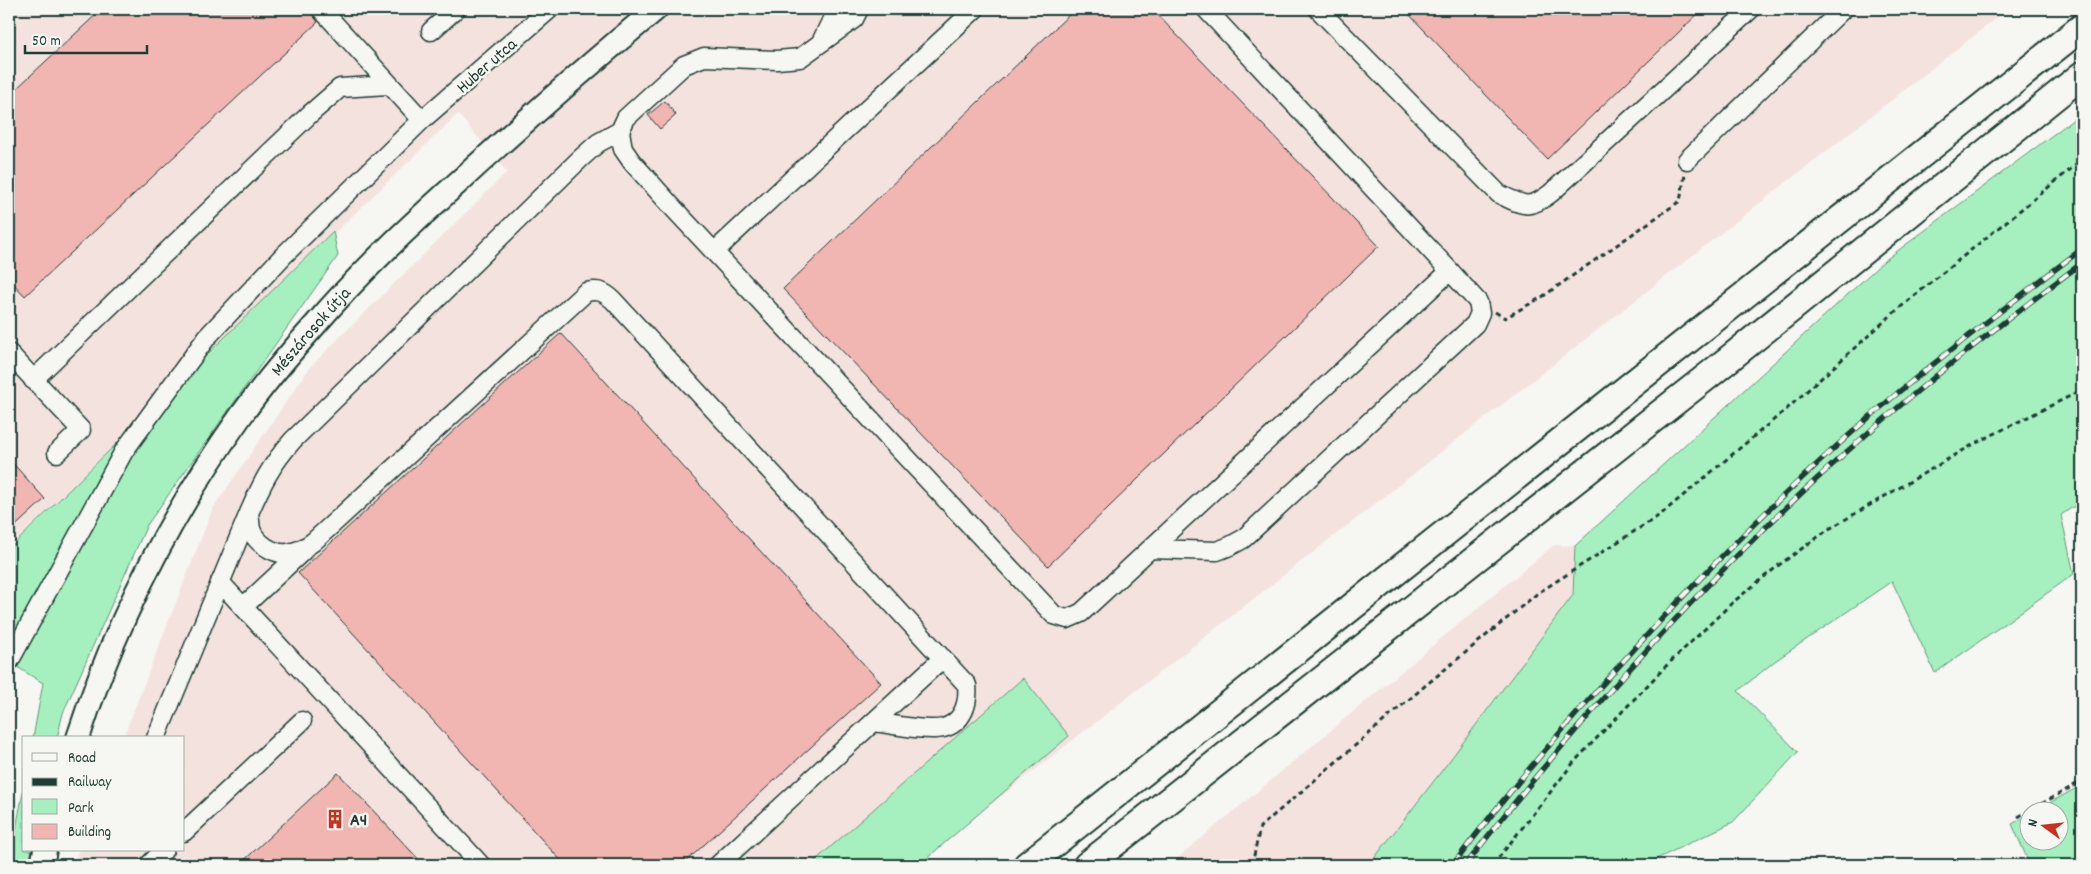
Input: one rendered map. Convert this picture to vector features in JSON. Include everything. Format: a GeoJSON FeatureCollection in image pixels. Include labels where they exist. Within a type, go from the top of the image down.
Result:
{"type":"FeatureCollection","features":[{"type":"Feature","properties":{"kind":"highway"},"geometry":{"type":"LineString","coordinates":[[1026,865],[2082,27]]}},
{"type":"Feature","properties":{"kind":"highway"},"geometry":{"type":"LineString","coordinates":[[1087,865],[1709,375],[2082,75]]}},
{"type":"Feature","properties":{"kind":"main road","name":"Mészárosok útja"},"geometry":{"type":"LineString","coordinates":[[79,736],[109,654],[156,555],[200,478],[241,416],[315,324],[384,252],[553,96],[656,9]]}},
{"type":"Feature","properties":{"kind":"main road"},"geometry":{"type":"LineString","coordinates":[[42,865],[45,852]]}},
{"type":"Feature","properties":{"kind":"street"},"geometry":{"type":"LineString","coordinates":[[321,9],[388,85],[422,120]]}},
{"type":"Feature","properties":{"kind":"street"},"geometry":{"type":"LineString","coordinates":[[431,31],[456,9]]}},
{"type":"Feature","properties":{"kind":"street","name":"Huber utca"},"geometry":{"type":"LineString","coordinates":[[9,662],[124,451],[207,337],[283,256],[422,120],[550,9]]}},
{"type":"Feature","properties":{"kind":"street"},"geometry":{"type":"LineString","coordinates":[[820,44],[837,9]]}},
{"type":"Feature","properties":{"kind":"street"},"geometry":{"type":"LineString","coordinates":[[858,9],[854,19],[800,58],[777,60],[704,57],[684,65],[626,118],[620,131],[623,149],[632,162],[1054,615],[1066,618],[1081,613],[1450,271]]}},
{"type":"Feature","properties":{"kind":"street"},"geometry":{"type":"LineString","coordinates":[[715,251],[975,9]]}},
{"type":"Feature","properties":{"kind":"street"},"geometry":{"type":"LineString","coordinates":[[1150,549],[1217,551],[1243,539],[1475,324],[1480,314],[1478,302],[1206,9]]}},
{"type":"Feature","properties":{"kind":"street"},"geometry":{"type":"LineString","coordinates":[[1318,9],[1499,194],[1521,204],[1538,203],[1551,193],[1751,9]]}},
{"type":"Feature","properties":{"kind":"street"},"geometry":{"type":"LineString","coordinates":[[1687,160],[1843,9]]}},
{"type":"Feature","properties":{"kind":"street"},"geometry":{"type":"LineString","coordinates":[[33,380],[310,114],[340,88],[388,85]]}},
{"type":"Feature","properties":{"kind":"street"},"geometry":{"type":"LineString","coordinates":[[157,736],[249,513],[267,473],[275,461],[294,440],[580,158],[598,143],[620,131]]}},
{"type":"Feature","properties":{"kind":"street"},"geometry":{"type":"LineString","coordinates":[[243,607],[586,292],[596,290],[604,292],[613,300],[967,685],[969,699],[964,711],[956,722],[943,728],[874,722]]}},
{"type":"Feature","properties":{"kind":"street"},"geometry":{"type":"LineString","coordinates":[[9,353],[81,430],[57,453]]}},
{"type":"Feature","properties":{"kind":"street"},"geometry":{"type":"LineString","coordinates":[[249,513],[251,530],[260,542],[272,551],[286,554],[301,550],[313,542]]}},
{"type":"Feature","properties":{"kind":"street"},"geometry":{"type":"LineString","coordinates":[[220,582],[481,865]]}},
{"type":"Feature","properties":{"kind":"street"},"geometry":{"type":"LineString","coordinates":[[718,865],[943,658]]}},
{"type":"Feature","properties":{"kind":"street"},"geometry":{"type":"LineString","coordinates":[[185,831],[302,721]]}},
{"type":"Feature","properties":{"kind":"street"},"geometry":{"type":"LineString","coordinates":[[149,865],[162,852]]}},
{"type":"Feature","properties":{"kind":"path"},"geometry":{"type":"LineString","coordinates":[[1478,302],[1505,318],[1542,297],[1680,200],[1687,160]]}},
{"type":"Feature","properties":{"kind":"path"},"geometry":{"type":"LineString","coordinates":[[1252,865],[1260,827],[1538,593],[1660,515],[1789,406],[1897,310],[2082,160]]}},
{"type":"Feature","properties":{"kind":"path"},"geometry":{"type":"LineString","coordinates":[[1493,865],[1574,762],[1671,661],[1732,603],[1779,565],[1829,529],[1974,444],[2082,390]]}},
{"type":"Feature","properties":{"kind":"path"},"geometry":{"type":"LineString","coordinates":[[2044,802],[2082,781]]}},
{"type":"Feature","properties":{"kind":"shaded area"},"geometry":{"type":"Polygon","coordinates":[[[9,9],[2008,9],[913,865],[73,865],[78,852],[185,852],[185,736],[124,736],[213,508],[311,366],[507,172],[458,114],[9,547],[9,9]]]}},
{"type":"Feature","properties":{"kind":"shaded area"},"geometry":{"type":"Polygon","coordinates":[[[1554,545],[1575,546],[1573,595],[1369,865],[1169,865],[1554,545]]]}},
{"type":"Feature","properties":{"kind":"green space"},"geometry":{"type":"Polygon","coordinates":[[[2082,113],[2082,501],[2061,515],[2074,574],[1935,673],[1892,581],[1775,661],[1738,691],[1798,752],[1733,822],[1644,865],[1369,865],[1573,595],[1575,546],[1884,261],[2082,113]]]}},
{"type":"Feature","properties":{"kind":"green space"},"geometry":{"type":"Polygon","coordinates":[[[333,231],[338,256],[147,525],[63,713],[57,736],[33,736],[43,683],[9,662],[9,549],[333,231]]]}},
{"type":"Feature","properties":{"kind":"green space"},"geometry":{"type":"Polygon","coordinates":[[[1023,678],[1069,736],[919,865],[810,865],[1023,678]]]}},
{"type":"Feature","properties":{"kind":"green space"},"geometry":{"type":"Polygon","coordinates":[[[2082,785],[2082,865],[2030,865],[2024,852],[2068,852],[2068,802],[2051,802],[2082,785]]]}},
{"type":"Feature","properties":{"kind":"green space"},"geometry":{"type":"Polygon","coordinates":[[[22,797],[22,852],[32,852],[29,865],[9,865],[22,797]]]}},
{"type":"Feature","properties":{"kind":"green space"},"geometry":{"type":"Polygon","coordinates":[[[2018,821],[2018,838],[2012,824],[2018,821]]]}},
{"type":"Feature","properties":{"kind":"building"},"geometry":{"type":"Polygon","coordinates":[[[102,9],[308,9],[318,22],[25,296],[9,279],[9,82],[16,89],[102,9]]]}},
{"type":"Feature","properties":{"kind":"building"},"geometry":{"type":"Polygon","coordinates":[[[1075,9],[1152,9],[1379,246],[1048,566],[783,289],[1075,9]]]}},
{"type":"Feature","properties":{"kind":"building"},"geometry":{"type":"Polygon","coordinates":[[[1404,9],[1703,9],[1547,159],[1404,9]]]}},
{"type":"Feature","properties":{"kind":"building"},"geometry":{"type":"Polygon","coordinates":[[[665,101],[676,115],[660,129],[648,115],[665,101]]]}},
{"type":"Feature","properties":{"kind":"building"},"geometry":{"type":"Polygon","coordinates":[[[561,333],[881,683],[682,865],[565,865],[298,573],[561,333]]]}},
{"type":"Feature","properties":{"kind":"building"},"geometry":{"type":"Polygon","coordinates":[[[9,459],[45,499],[9,532],[9,459]]]}},
{"type":"Feature","properties":{"kind":"building","name":"A4"},"geometry":{"type":"Polygon","coordinates":[[[338,773],[424,865],[239,865],[338,773]]]}},
{"type":"Feature","properties":{"kind":"railway"},"geometry":{"type":"LineString","coordinates":[[1453,865],[1539,757],[1666,614],[1741,536],[1819,462],[1900,391],[2082,249]]}},
{"type":"Feature","properties":{"kind":"railway"},"geometry":{"type":"LineString","coordinates":[[1466,865],[1515,802],[1601,701],[1673,621],[1748,544],[1827,470],[1908,399],[2082,263]]}},
{"type":"Feature","properties":{"kind":"place","name":"A4"},"geometry":{"type":"Point","coordinates":[335,819]}}]}
